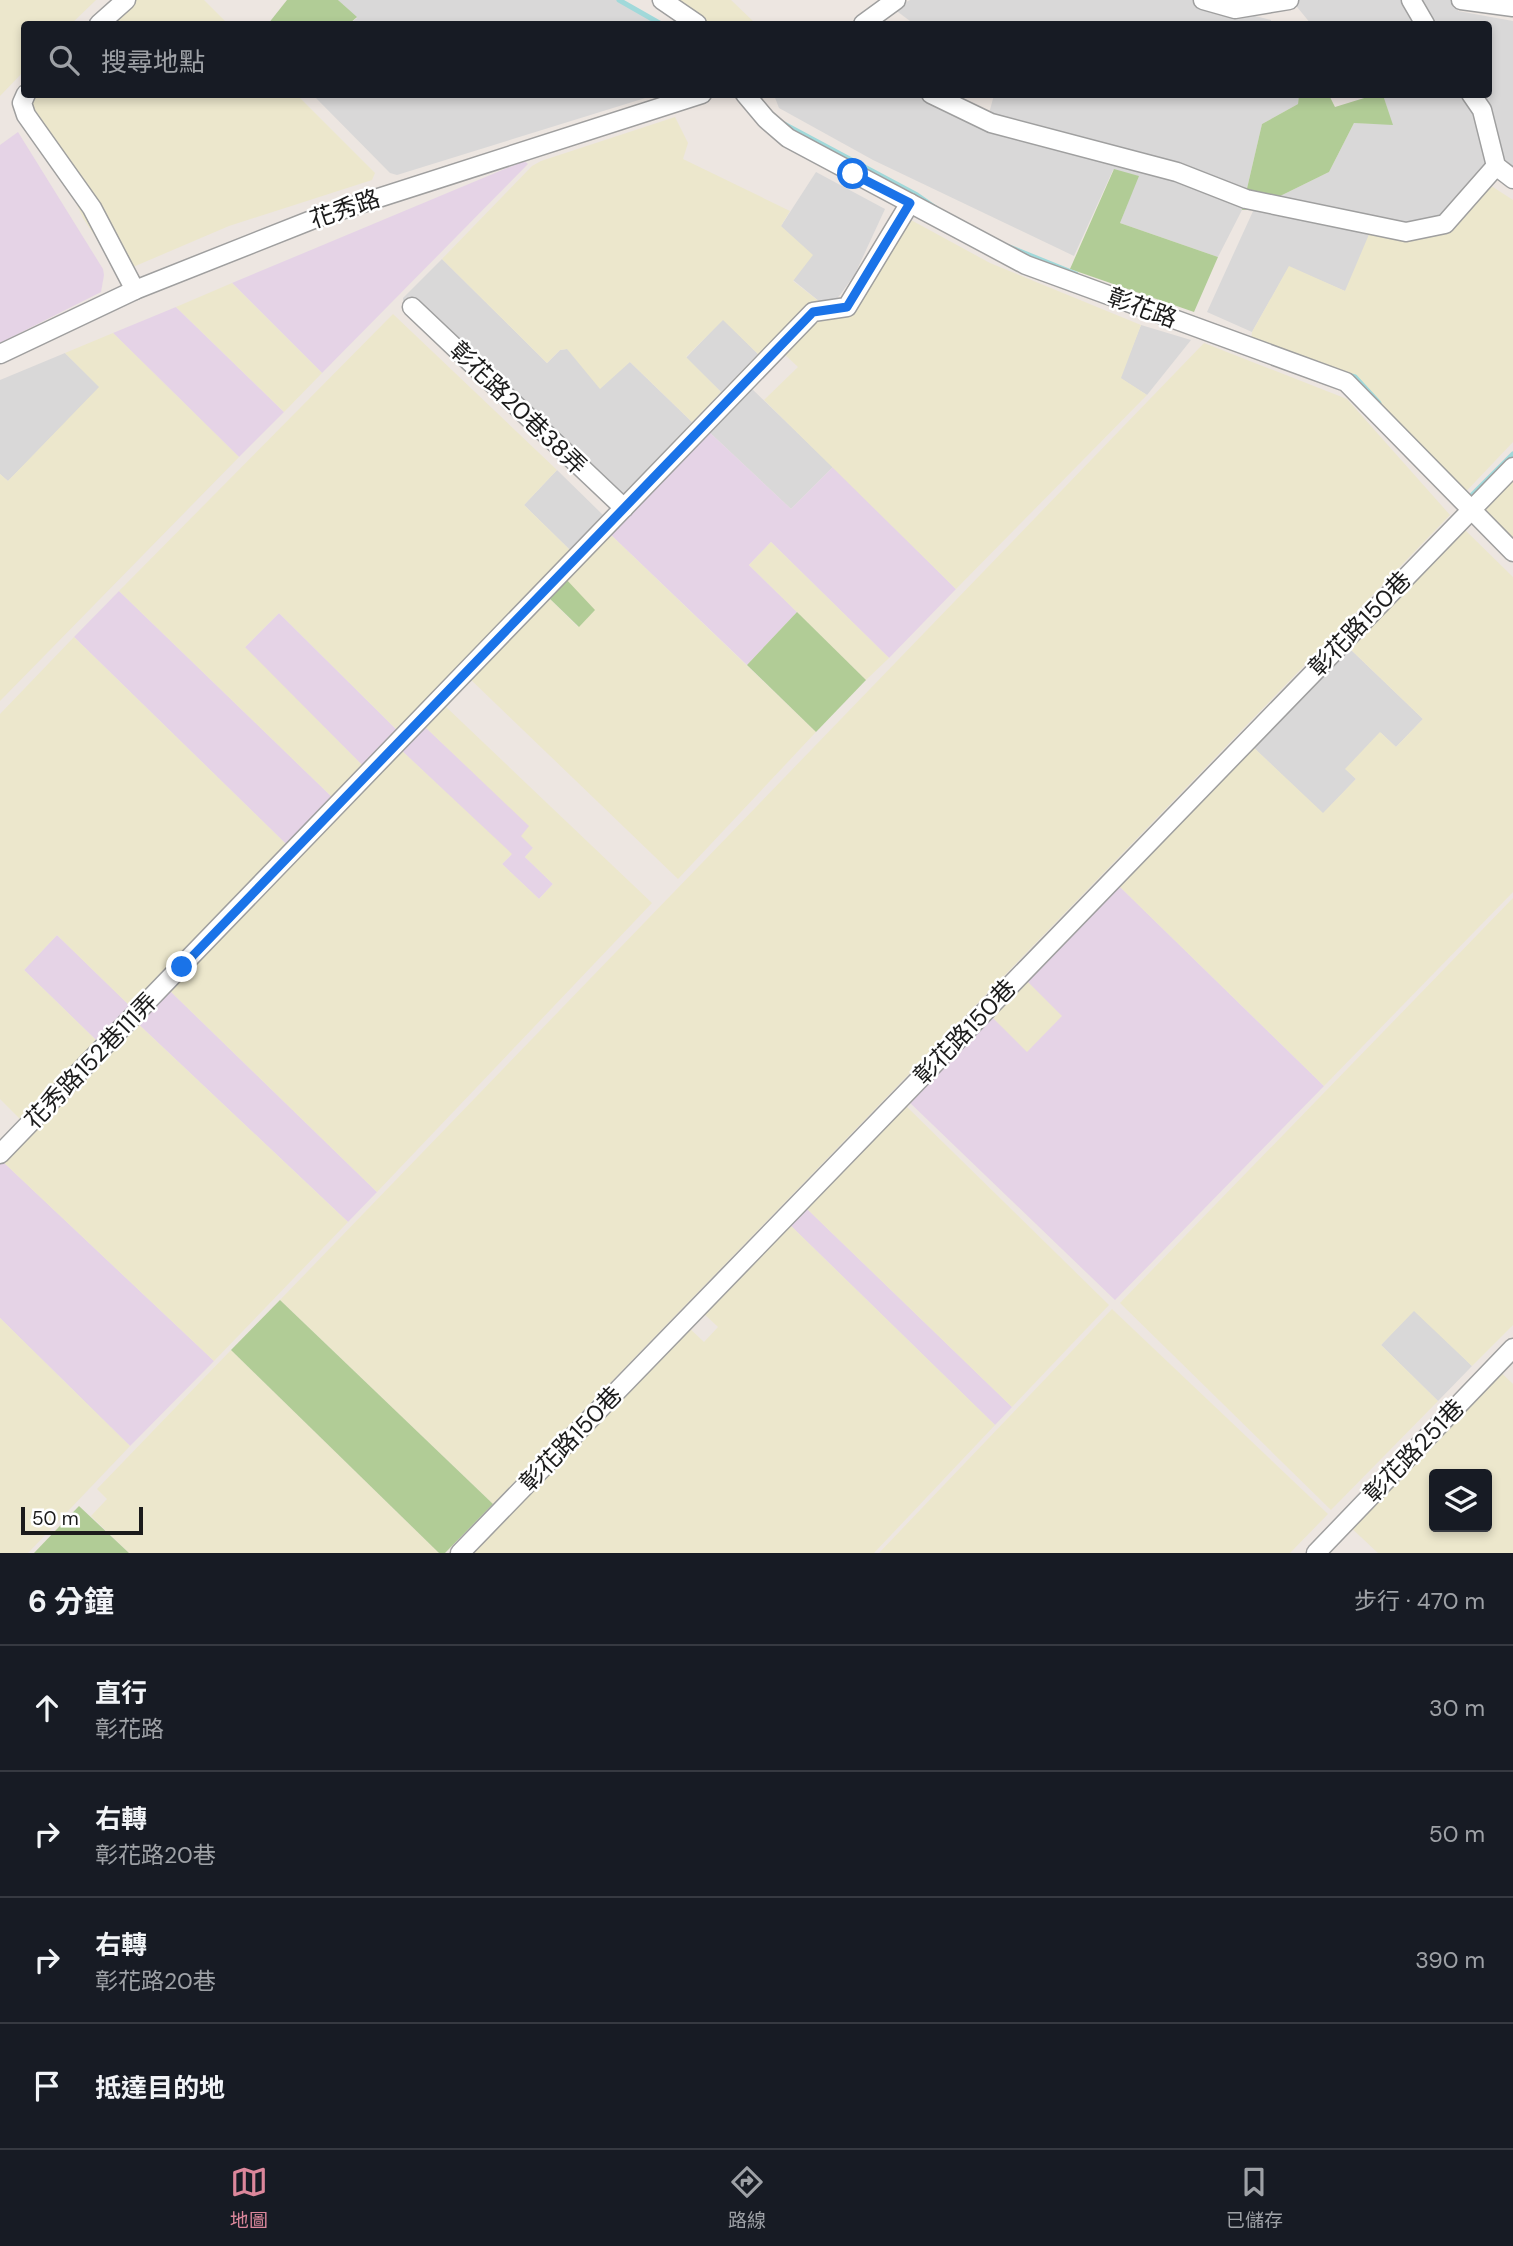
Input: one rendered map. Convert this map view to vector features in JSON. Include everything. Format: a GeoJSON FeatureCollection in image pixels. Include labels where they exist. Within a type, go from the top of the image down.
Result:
{"type":"FeatureCollection","features":[{"type":"Feature","properties":{"kind":"street"},"geometry":{"type":"LineString","coordinates":[[102,21],[126,0]]}},
{"type":"Feature","properties":{"kind":"street"},"geometry":{"type":"LineString","coordinates":[[867,21],[896,0]]}},
{"type":"Feature","properties":{"kind":"street"},"geometry":{"type":"LineString","coordinates":[[1203,0],[1235,9],[1289,0]]}},
{"type":"Feature","properties":{"kind":"street"},"geometry":{"type":"LineString","coordinates":[[1410,0],[1423,21]]}},
{"type":"Feature","properties":{"kind":"street"},"geometry":{"type":"LineString","coordinates":[[1461,0],[1513,7]]}},
{"type":"Feature","properties":{"kind":"street"},"geometry":{"type":"LineString","coordinates":[[665,1],[693,21]]}},
{"type":"Feature","properties":{"kind":"street"},"geometry":{"type":"LineString","coordinates":[[24,98],[22,103],[26,115],[92,208],[135,290]]}},
{"type":"Feature","properties":{"kind":"street","name":"花秀路"},"geometry":{"type":"LineString","coordinates":[[0,354],[135,290],[319,217],[690,98]]}},
{"type":"Feature","properties":{"kind":"street","name":"彰花路"},"geometry":{"type":"LineString","coordinates":[[748,98],[766,119],[788,138],[1026,265],[1346,382],[1513,552]]}},
{"type":"Feature","properties":{"kind":"street"},"geometry":{"type":"LineString","coordinates":[[939,98],[991,123],[1177,172],[1246,199],[1406,232],[1445,223],[1496,166]]}},
{"type":"Feature","properties":{"kind":"street"},"geometry":{"type":"LineString","coordinates":[[1474,98],[1482,110],[1496,166],[1513,179]]}},
{"type":"Feature","properties":{"kind":"street","name":"花秀路152巷111弄"},"geometry":{"type":"LineString","coordinates":[[0,1154],[813,312],[847,307],[910,203]]}},
{"type":"Feature","properties":{"kind":"street","name":"彰花路20巷38弄"},"geometry":{"type":"LineString","coordinates":[[412,307],[624,508]]}},
{"type":"Feature","properties":{"kind":"street","name":"彰花路150巷"},"geometry":{"type":"LineString","coordinates":[[460,1553],[1513,467]]}},
{"type":"Feature","properties":{"kind":"street","name":"彰花路251巷"},"geometry":{"type":"LineString","coordinates":[[1316,1553],[1513,1348]]}},
{"type":"Feature","properties":{"kind":"shaded area"},"geometry":{"type":"Polygon","coordinates":[[[0,0],[96,0],[74,21],[21,21],[21,74],[0,96],[0,0]]]}},
{"type":"Feature","properties":{"kind":"shaded area"},"geometry":{"type":"Polygon","coordinates":[[[123,0],[204,0],[225,21],[101,21],[123,0]]]}},
{"type":"Feature","properties":{"kind":"shaded area"},"geometry":{"type":"Polygon","coordinates":[[[338,0],[621,0],[657,21],[353,21],[357,18],[338,0]]]}},
{"type":"Feature","properties":{"kind":"shaded area"},"geometry":{"type":"Polygon","coordinates":[[[662,0],[731,0],[753,21],[693,21],[662,0]]]}},
{"type":"Feature","properties":{"kind":"shaded area"},"geometry":{"type":"Polygon","coordinates":[[[910,0],[1192,0],[1271,21],[910,21],[894,9],[910,0]]]}},
{"type":"Feature","properties":{"kind":"shaded area"},"geometry":{"type":"Polygon","coordinates":[[[1462,0],[1458,11],[1513,21],[1513,180],[1494,160],[1444,222],[1345,291],[1289,267],[1252,332],[1207,312],[1254,209],[1329,172],[1354,123],[1392,124],[1384,98],[1492,98],[1492,21],[1309,21],[1293,2],[1462,0]]]}},
{"type":"Feature","properties":{"kind":"shaded area"},"geometry":{"type":"Polygon","coordinates":[[[24,98],[300,98],[375,173],[372,180],[229,226],[119,273],[83,218],[66,180],[29,126],[13,108],[24,98]]]}},
{"type":"Feature","properties":{"kind":"shaded area"},"geometry":{"type":"Polygon","coordinates":[[[316,98],[645,98],[397,175],[390,173],[316,98]]]}},
{"type":"Feature","properties":{"kind":"shaded area"},"geometry":{"type":"Polygon","coordinates":[[[775,98],[922,98],[985,128],[993,98],[1299,98],[1298,104],[1262,124],[1242,210],[1218,257],[1120,223],[1138,176],[1113,170],[1074,256],[873,160],[779,108],[775,98]]]}},
{"type":"Feature","properties":{"kind":"shaded area"},"geometry":{"type":"Polygon","coordinates":[[[675,117],[688,143],[683,159],[790,211],[781,226],[813,255],[793,281],[825,306],[809,306],[758,354],[723,320],[686,357],[721,392],[692,422],[630,362],[600,389],[567,349],[560,350],[547,363],[442,259],[532,166],[675,117]]]}},
{"type":"Feature","properties":{"kind":"shaded area"},"geometry":{"type":"Polygon","coordinates":[[[18,132],[103,269],[104,275],[101,292],[0,343],[0,145],[18,132]]]}},
{"type":"Feature","properties":{"kind":"shaded area"},"geometry":{"type":"Polygon","coordinates":[[[524,161],[528,164],[322,373],[232,283],[524,161]]]}},
{"type":"Feature","properties":{"kind":"shaded area"},"geometry":{"type":"Polygon","coordinates":[[[816,172],[885,209],[855,274],[831,305],[825,306],[793,280],[781,226],[816,172]]]}},
{"type":"Feature","properties":{"kind":"shaded area"},"geometry":{"type":"Polygon","coordinates":[[[1479,178],[1513,200],[1513,442],[1457,501],[1362,389],[1250,348],[1252,332],[1289,266],[1345,291],[1370,232],[1444,222],[1479,178]]]}},
{"type":"Feature","properties":{"kind":"shaded area"},"geometry":{"type":"Polygon","coordinates":[[[900,214],[990,263],[1141,325],[1121,378],[1147,395],[956,589],[764,400],[798,367],[780,350],[809,325],[839,316],[900,214]]]}},
{"type":"Feature","properties":{"kind":"shaded area"},"geometry":{"type":"Polygon","coordinates":[[[442,259],[547,363],[560,350],[567,349],[630,362],[692,422],[613,506],[403,303],[403,298],[442,259]]]}},
{"type":"Feature","properties":{"kind":"shaded area"},"geometry":{"type":"Polygon","coordinates":[[[232,283],[322,373],[284,412],[176,307],[232,283]]]}},
{"type":"Feature","properties":{"kind":"shaded area"},"geometry":{"type":"Polygon","coordinates":[[[176,307],[284,412],[239,457],[113,333],[176,307]]]}},
{"type":"Feature","properties":{"kind":"shaded area"},"geometry":{"type":"Polygon","coordinates":[[[393,314],[557,470],[524,505],[571,551],[397,730],[279,613],[245,647],[363,766],[332,797],[119,591],[393,314]]]}},
{"type":"Feature","properties":{"kind":"shaded area"},"geometry":{"type":"Polygon","coordinates":[[[723,319],[758,354],[721,392],[686,358],[723,319]]]}},
{"type":"Feature","properties":{"kind":"shaded area"},"geometry":{"type":"Polygon","coordinates":[[[1141,325],[1191,340],[1147,395],[1120,378],[1141,325]]]}},
{"type":"Feature","properties":{"kind":"shaded area"},"geometry":{"type":"Polygon","coordinates":[[[113,333],[239,457],[0,701],[0,474],[8,481],[99,387],[65,353],[113,333]]]}},
{"type":"Feature","properties":{"kind":"shaded area"},"geometry":{"type":"Polygon","coordinates":[[[1204,343],[1347,399],[1450,515],[493,1504],[280,1300],[1204,343]]]}},
{"type":"Feature","properties":{"kind":"shaded area"},"geometry":{"type":"Polygon","coordinates":[[[65,353],[100,387],[8,481],[0,474],[0,380],[65,353]]]}},
{"type":"Feature","properties":{"kind":"shaded area"},"geometry":{"type":"Polygon","coordinates":[[[750,387],[833,467],[791,509],[707,430],[750,387]]]}},
{"type":"Feature","properties":{"kind":"shaded area"},"geometry":{"type":"Polygon","coordinates":[[[707,430],[791,509],[833,467],[956,589],[889,658],[771,542],[749,565],[797,612],[747,665],[610,534],[707,430]]]}},
{"type":"Feature","properties":{"kind":"shaded area"},"geometry":{"type":"Polygon","coordinates":[[[1513,469],[1513,559],[1468,516],[1513,469]]]}},
{"type":"Feature","properties":{"kind":"shaded area"},"geometry":{"type":"Polygon","coordinates":[[[557,470],[604,516],[571,551],[524,505],[557,470]]]}},
{"type":"Feature","properties":{"kind":"shaded area"},"geometry":{"type":"Polygon","coordinates":[[[1462,527],[1513,577],[1513,892],[1324,1086],[1116,883],[1251,745],[1323,813],[1356,779],[1345,769],[1380,732],[1396,747],[1423,719],[1347,646],[1462,527]]]}},
{"type":"Feature","properties":{"kind":"shaded area"},"geometry":{"type":"Polygon","coordinates":[[[610,534],[816,732],[678,879],[468,677],[547,596],[578,627],[565,578],[610,534]]]}},
{"type":"Feature","properties":{"kind":"shaded area"},"geometry":{"type":"Polygon","coordinates":[[[771,542],[889,658],[866,680],[749,565],[771,542]]]}},
{"type":"Feature","properties":{"kind":"shaded area"},"geometry":{"type":"Polygon","coordinates":[[[119,591],[332,797],[286,844],[74,637],[119,591]]]}},
{"type":"Feature","properties":{"kind":"shaded area"},"geometry":{"type":"Polygon","coordinates":[[[279,613],[397,730],[363,766],[244,648],[279,613]]]}},
{"type":"Feature","properties":{"kind":"shaded area"},"geometry":{"type":"Polygon","coordinates":[[[74,637],[286,844],[130,1006],[57,935],[24,970],[96,1040],[20,1119],[0,1099],[0,714],[74,637]]]}},
{"type":"Feature","properties":{"kind":"shaded area"},"geometry":{"type":"Polygon","coordinates":[[[1347,646],[1423,719],[1396,747],[1381,733],[1346,769],[1356,779],[1323,814],[1251,745],[1347,646]]]}},
{"type":"Feature","properties":{"kind":"shaded area"},"geometry":{"type":"Polygon","coordinates":[[[443,704],[652,903],[377,1192],[165,986],[399,748],[512,854],[502,864],[539,899],[553,884],[525,857],[533,848],[521,836],[529,826],[423,725],[443,704]]]}},
{"type":"Feature","properties":{"kind":"shaded area"},"geometry":{"type":"Polygon","coordinates":[[[423,725],[530,826],[533,848],[525,857],[553,884],[539,899],[502,864],[511,855],[399,748],[423,725]]]}},
{"type":"Feature","properties":{"kind":"shaded area"},"geometry":{"type":"Polygon","coordinates":[[[1116,883],[1324,1086],[1115,1300],[906,1099],[989,1014],[1028,1051],[1024,978],[1116,883]]]}},
{"type":"Feature","properties":{"kind":"shaded area"},"geometry":{"type":"Polygon","coordinates":[[[1513,898],[1513,1325],[1472,1366],[1414,1311],[1381,1345],[1438,1401],[1331,1510],[1120,1303],[1513,898]]]}},
{"type":"Feature","properties":{"kind":"shaded area"},"geometry":{"type":"Polygon","coordinates":[[[57,935],[130,1006],[96,1040],[24,970],[57,935]]]}},
{"type":"Feature","properties":{"kind":"shaded area"},"geometry":{"type":"Polygon","coordinates":[[[1024,978],[1062,1016],[1027,1052],[989,1014],[1024,978]]]}},
{"type":"Feature","properties":{"kind":"shaded area"},"geometry":{"type":"Polygon","coordinates":[[[165,986],[377,1192],[348,1222],[133,1019],[165,986]]]}},
{"type":"Feature","properties":{"kind":"shaded area"},"geometry":{"type":"Polygon","coordinates":[[[133,1019],[348,1222],[214,1361],[0,1159],[133,1019]]]}},
{"type":"Feature","properties":{"kind":"shaded area"},"geometry":{"type":"Polygon","coordinates":[[[903,1103],[1109,1305],[1012,1407],[803,1205],[903,1103]]]}},
{"type":"Feature","properties":{"kind":"shaded area"},"geometry":{"type":"Polygon","coordinates":[[[0,1159],[214,1361],[130,1446],[0,1318],[0,1159]]]}},
{"type":"Feature","properties":{"kind":"shaded area"},"geometry":{"type":"Polygon","coordinates":[[[803,1205],[1012,1407],[995,1425],[787,1222],[803,1205]]]}},
{"type":"Feature","properties":{"kind":"shaded area"},"geometry":{"type":"Polygon","coordinates":[[[787,1222],[995,1425],[874,1553],[466,1553],[687,1326],[704,1342],[718,1327],[701,1311],[787,1222]]]}},
{"type":"Feature","properties":{"kind":"shaded area"},"geometry":{"type":"Polygon","coordinates":[[[1112,1309],[1328,1514],[1290,1553],[879,1553],[1112,1309]]]}},
{"type":"Feature","properties":{"kind":"shaded area"},"geometry":{"type":"Polygon","coordinates":[[[1414,1310],[1472,1366],[1438,1401],[1381,1345],[1414,1310]]]}},
{"type":"Feature","properties":{"kind":"shaded area"},"geometry":{"type":"Polygon","coordinates":[[[0,1318],[130,1446],[28,1553],[0,1553],[0,1318]]]}},
{"type":"Feature","properties":{"kind":"shaded area"},"geometry":{"type":"Polygon","coordinates":[[[231,1350],[439,1553],[129,1553],[91,1516],[107,1499],[97,1489],[231,1350]]]}},
{"type":"Feature","properties":{"kind":"shaded area"},"geometry":{"type":"Polygon","coordinates":[[[1495,1367],[1513,1384],[1513,1553],[1378,1553],[1345,1522],[1495,1367]]]}},
{"type":"Feature","properties":{"kind":"green space"},"geometry":{"type":"Polygon","coordinates":[[[287,0],[338,0],[357,17],[352,21],[270,21],[287,0]]]}},
{"type":"Feature","properties":{"kind":"green space"},"geometry":{"type":"Polygon","coordinates":[[[1299,98],[1330,98],[1335,107],[1364,98],[1384,98],[1393,125],[1354,123],[1329,172],[1254,209],[1242,210],[1262,124],[1298,104],[1299,98]]]}},
{"type":"Feature","properties":{"kind":"green space"},"geometry":{"type":"Polygon","coordinates":[[[1114,169],[1139,176],[1120,223],[1218,257],[1194,312],[1070,269],[1114,169]]]}},
{"type":"Feature","properties":{"kind":"green space"},"geometry":{"type":"Polygon","coordinates":[[[565,578],[595,610],[579,627],[547,596],[565,578]]]}},
{"type":"Feature","properties":{"kind":"green space"},"geometry":{"type":"Polygon","coordinates":[[[797,612],[866,680],[816,732],[747,665],[797,612]]]}},
{"type":"Feature","properties":{"kind":"green space"},"geometry":{"type":"Polygon","coordinates":[[[280,1300],[493,1504],[445,1553],[439,1553],[231,1350],[280,1300]]]}},
{"type":"Feature","properties":{"kind":"green space"},"geometry":{"type":"Polygon","coordinates":[[[79,1506],[129,1553],[34,1553],[79,1506]]]}},
{"type":"Feature","properties":{"kind":"waterway"},"geometry":{"type":"LineString","coordinates":[[619,0],[656,21]]}},
{"type":"Feature","properties":{"kind":"waterway"},"geometry":{"type":"LineString","coordinates":[[784,124],[917,195],[937,209]]}},
{"type":"Feature","properties":{"kind":"waterway"},"geometry":{"type":"LineString","coordinates":[[1007,246],[1076,274]]}},
{"type":"Feature","properties":{"kind":"waterway"},"geometry":{"type":"LineString","coordinates":[[1348,375],[1355,377],[1379,403]]}},
{"type":"Feature","properties":{"kind":"waterway"},"geometry":{"type":"LineString","coordinates":[[1467,500],[1513,454]]}},
{"type":"Feature","properties":{"kind":"route"},"geometry":{"type":"LineString","coordinates":[[182,967],[813,312],[847,307],[910,203],[853,174]]}}]}
